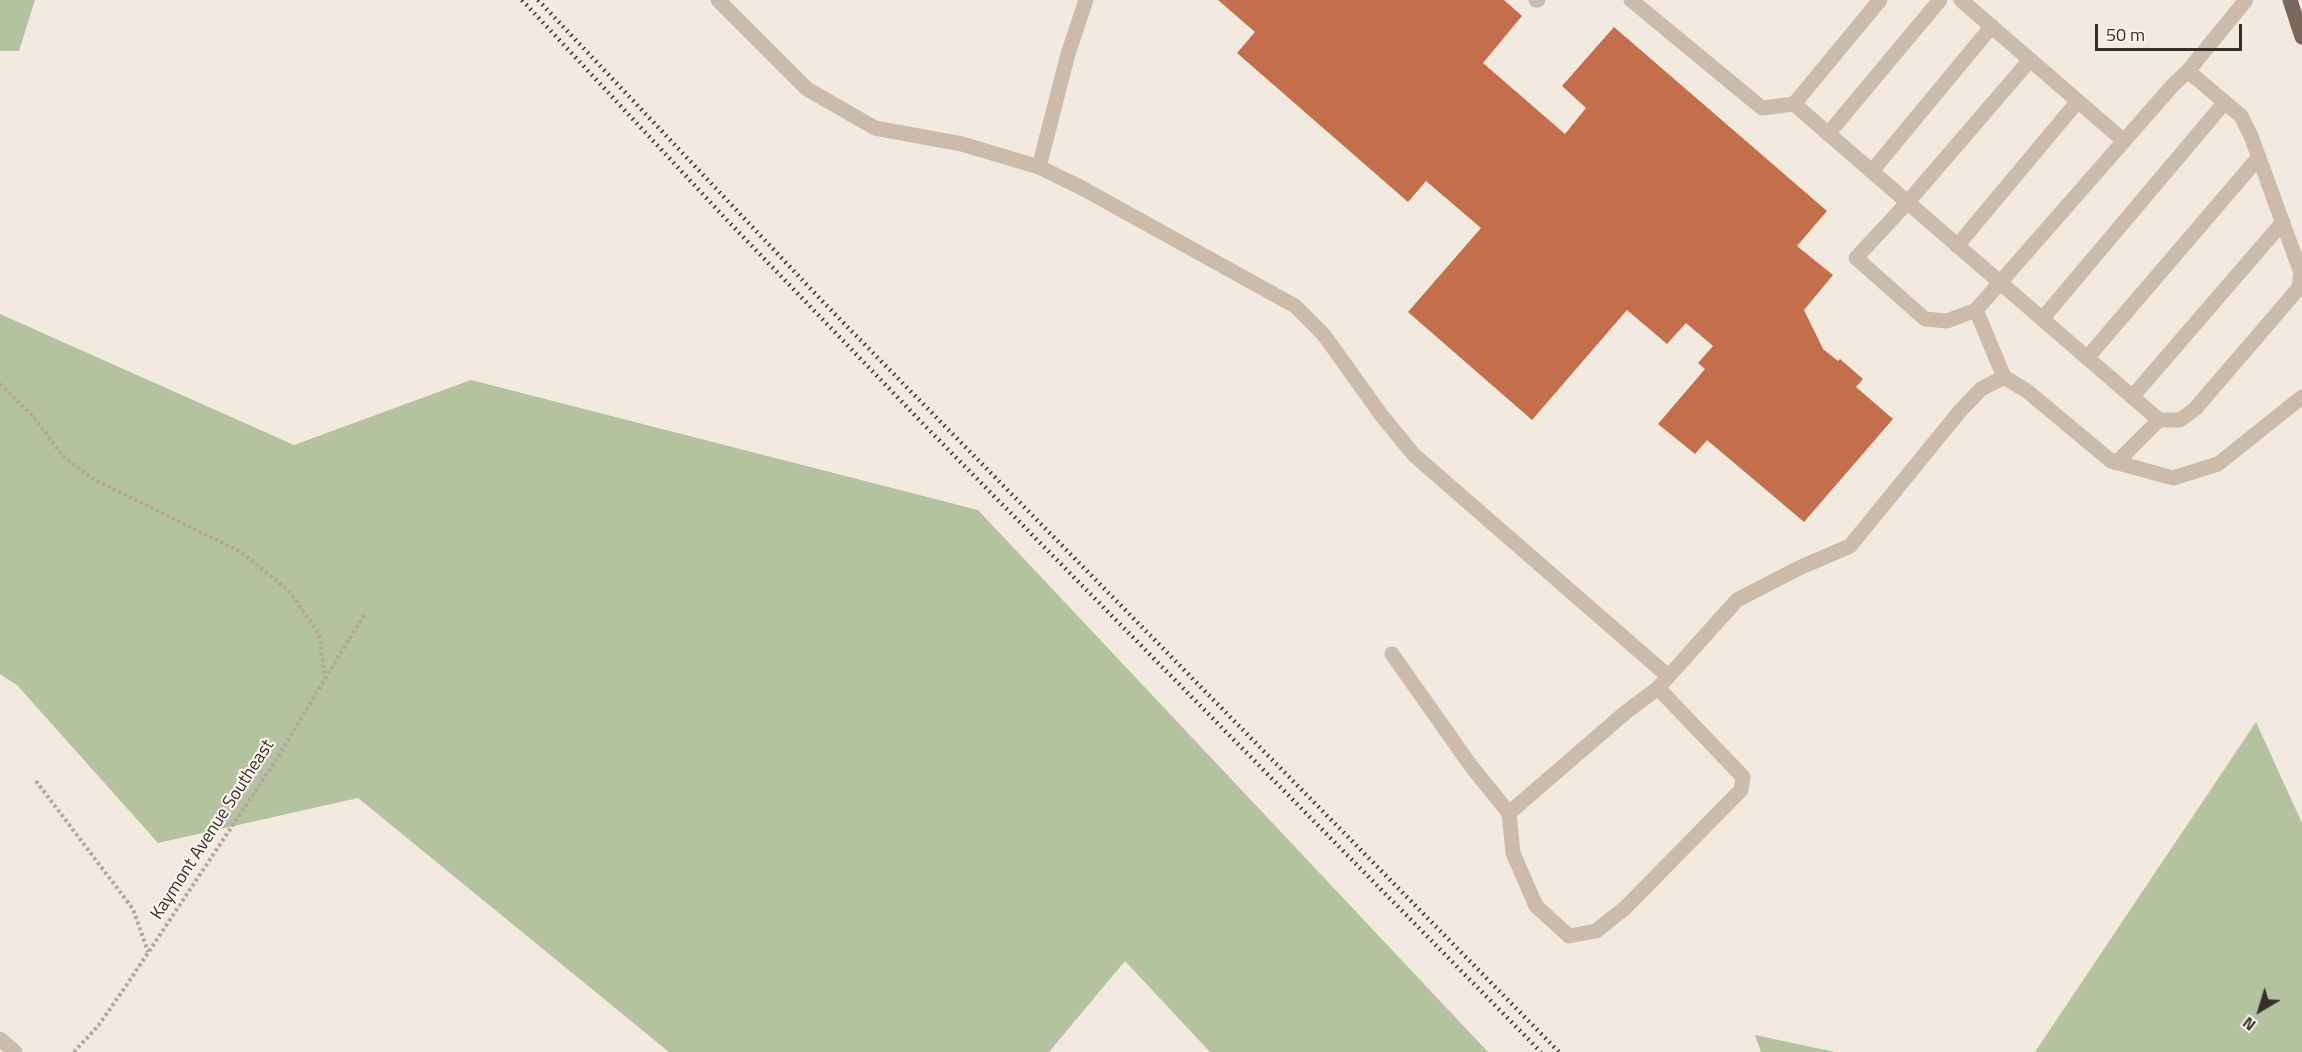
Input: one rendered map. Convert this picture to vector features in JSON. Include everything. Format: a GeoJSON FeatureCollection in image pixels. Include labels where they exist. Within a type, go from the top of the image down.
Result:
{"type":"FeatureCollection","features":[{"type":"Feature","properties":{"kind":"main road"},"geometry":{"type":"LineString","coordinates":[[2290,0],[2302,37]]}},
{"type":"Feature","properties":{"kind":"street"},"geometry":{"type":"LineString","coordinates":[[718,0],[807,89],[875,128],[962,144],[1039,167],[1082,188],[1294,306],[1324,335],[1382,416],[1414,455],[1663,682],[1743,777],[1741,790],[1625,908],[1596,931],[1569,936],[1536,906],[1513,853],[1509,813],[1471,766],[1392,654]]}},
{"type":"Feature","properties":{"kind":"street"},"geometry":{"type":"LineString","coordinates":[[1039,167],[1068,54],[1086,0]]}},
{"type":"Feature","properties":{"kind":"street"},"geometry":{"type":"LineString","coordinates":[[1631,0],[1762,108],[1794,104],[1881,0]]}},
{"type":"Feature","properties":{"kind":"street"},"geometry":{"type":"LineString","coordinates":[[1828,134],[1940,0]]}},
{"type":"Feature","properties":{"kind":"street"},"geometry":{"type":"LineString","coordinates":[[1961,0],[2124,141]]}},
{"type":"Feature","properties":{"kind":"street"},"geometry":{"type":"LineString","coordinates":[[2030,60],[1856,258],[1925,319],[1947,321],[1976,310],[2188,71],[2246,0]]}},
{"type":"Feature","properties":{"kind":"street"},"geometry":{"type":"LineString","coordinates":[[1872,171],[1992,26]]}},
{"type":"Feature","properties":{"kind":"street"},"geometry":{"type":"LineString","coordinates":[[1794,104],[2159,420],[2180,420],[2194,409],[2299,288],[2301,273],[2259,157],[2241,116],[2188,71]]}},
{"type":"Feature","properties":{"kind":"street"},"geometry":{"type":"LineString","coordinates":[[1957,246],[2078,101]]}},
{"type":"Feature","properties":{"kind":"street"},"geometry":{"type":"LineString","coordinates":[[2042,319],[2225,102]]}},
{"type":"Feature","properties":{"kind":"street"},"geometry":{"type":"LineString","coordinates":[[2087,358],[2259,157]]}},
{"type":"Feature","properties":{"kind":"street"},"geometry":{"type":"LineString","coordinates":[[2132,397],[2283,222]]}},
{"type":"Feature","properties":{"kind":"street"},"geometry":{"type":"LineString","coordinates":[[1976,310],[2004,376],[2028,391],[2116,463],[2173,478],[2218,464],[2302,397]]}},
{"type":"Feature","properties":{"kind":"street"},"geometry":{"type":"LineString","coordinates":[[1509,813],[1663,682],[1737,600],[1799,568],[1850,546],[1960,411],[1981,389],[2004,376]]}},
{"type":"Feature","properties":{"kind":"street"},"geometry":{"type":"LineString","coordinates":[[2116,463],[2159,420]]}},
{"type":"Feature","properties":{"kind":"street"},"geometry":{"type":"LineString","coordinates":[[0,1039],[15,1052]]}},
{"type":"Feature","properties":{"kind":"path"},"geometry":{"type":"LineString","coordinates":[[0,384],[33,416],[62,455],[93,479],[241,552],[289,591],[320,634],[325,679]]}},
{"type":"Feature","properties":{"kind":"path","name":"Kaymont Avenue Southeast"},"geometry":{"type":"LineString","coordinates":[[74,1052],[98,1026],[276,760],[364,615]]}},
{"type":"Feature","properties":{"kind":"path"},"geometry":{"type":"LineString","coordinates":[[36,781],[134,909],[148,952]]}},
{"type":"Feature","properties":{"kind":"green space"},"geometry":{"type":"Polygon","coordinates":[[[0,0],[35,0],[19,51],[0,51],[0,0]]]}},
{"type":"Feature","properties":{"kind":"green space"},"geometry":{"type":"Polygon","coordinates":[[[0,314],[294,445],[471,380],[978,510],[1488,1052],[1210,1052],[1125,961],[1049,1052],[669,1052],[358,798],[158,843],[17,685],[0,674],[0,314]]]}},
{"type":"Feature","properties":{"kind":"green space"},"geometry":{"type":"Polygon","coordinates":[[[2256,722],[2302,823],[2302,1052],[2035,1052],[2256,722]]]}},
{"type":"Feature","properties":{"kind":"green space"},"geometry":{"type":"Polygon","coordinates":[[[1755,1035],[1835,1052],[1761,1052],[1755,1035]]]}},
{"type":"Feature","properties":{"kind":"building"},"geometry":{"type":"Polygon","coordinates":[[[1218,0],[1504,0],[1522,16],[1483,63],[1565,134],[1586,108],[1562,86],[1614,27],[1827,211],[1797,246],[1833,275],[1804,310],[1823,349],[1838,361],[1840,359],[1863,379],[1856,387],[1893,419],[1804,522],[1707,440],[1695,454],[1658,424],[1705,369],[1698,363],[1713,346],[1686,323],[1667,344],[1627,310],[1532,420],[1408,312],[1481,228],[1426,181],[1408,202],[1237,53],[1255,32],[1218,0]]]}},
{"type":"Feature","properties":{"kind":"railway"},"geometry":{"type":"LineString","coordinates":[[522,0],[725,218],[930,431],[1541,1052]]}},
{"type":"Feature","properties":{"kind":"railway"},"geometry":{"type":"LineString","coordinates":[[538,0],[826,305],[1559,1052]]}}]}
